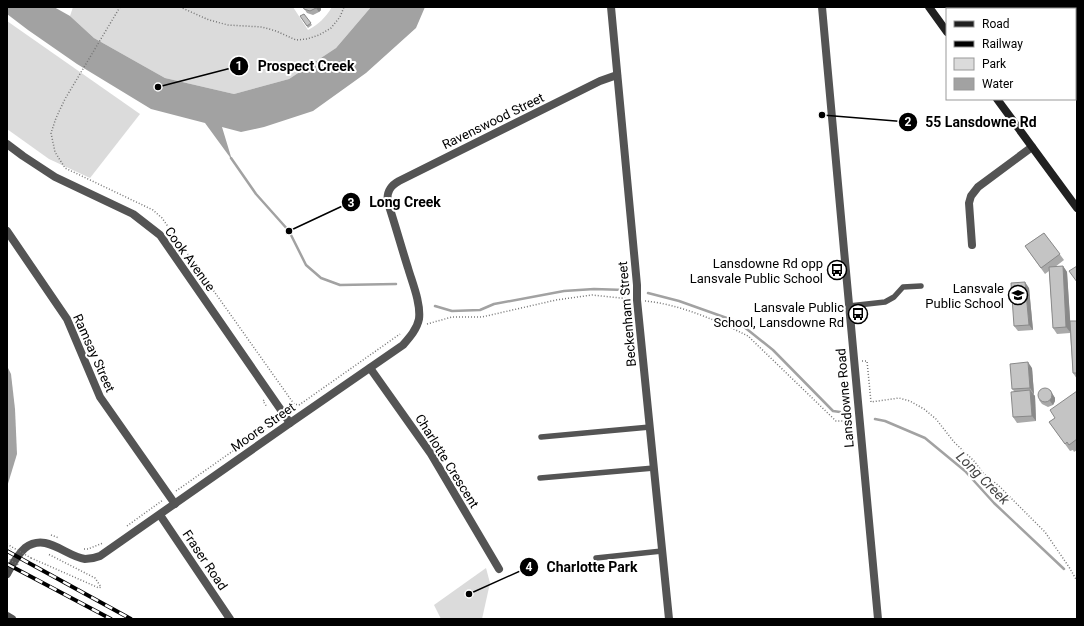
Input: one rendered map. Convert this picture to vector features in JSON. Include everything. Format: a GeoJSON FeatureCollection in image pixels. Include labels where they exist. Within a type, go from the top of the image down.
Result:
{"type":"FeatureCollection","features":[{"type":"Feature","properties":{"kind":"main road"},"geometry":{"type":"LineString","coordinates":[[929,7],[946,31]]}},
{"type":"Feature","properties":{"kind":"main road"},"geometry":{"type":"LineString","coordinates":[[998,100],[1077,208]]}},
{"type":"Feature","properties":{"kind":"street","name":"Beckenham Street"},"geometry":{"type":"LineString","coordinates":[[611,7],[637,300],[669,619]]}},
{"type":"Feature","properties":{"kind":"street","name":"Lansdowne Road"},"geometry":{"type":"LineString","coordinates":[[822,7],[850,306],[857,405],[878,619]]}},
{"type":"Feature","properties":{"kind":"street","name":"Ravenswood Street"},"geometry":{"type":"LineString","coordinates":[[387,197],[392,185],[399,181],[600,81],[617,75]]}},
{"type":"Feature","properties":{"kind":"street","name":"Cook Avenue"},"geometry":{"type":"LineString","coordinates":[[7,144],[55,177],[133,214],[160,235],[290,423]]}},
{"type":"Feature","properties":{"kind":"street"},"geometry":{"type":"LineString","coordinates":[[972,245],[969,207],[971,196],[978,187],[1032,147]]}},
{"type":"Feature","properties":{"kind":"street","name":"Moore Street"},"geometry":{"type":"LineString","coordinates":[[7,574],[19,554],[24,549],[37,543],[53,545],[80,558],[87,559],[100,556],[403,345],[410,338],[414,330],[419,318],[419,309],[387,197]]}},
{"type":"Feature","properties":{"kind":"street","name":"Ramsay Street"},"geometry":{"type":"LineString","coordinates":[[7,231],[67,319],[100,397],[175,504]]}},
{"type":"Feature","properties":{"kind":"street","name":"Charlotte Crescent"},"geometry":{"type":"LineString","coordinates":[[370,368],[431,454],[499,569]]}},
{"type":"Feature","properties":{"kind":"street","name":"Fraser Road"},"geometry":{"type":"LineString","coordinates":[[160,515],[230,619]]}},
{"type":"Feature","properties":{"kind":"street"},"geometry":{"type":"LineString","coordinates":[[7,616],[12,619]]}},
{"type":"Feature","properties":{"kind":"lane"},"geometry":{"type":"LineString","coordinates":[[850,306],[885,302],[894,297],[903,288],[921,286]]}},
{"type":"Feature","properties":{"kind":"lane"},"geometry":{"type":"LineString","coordinates":[[542,437],[650,427]]}},
{"type":"Feature","properties":{"kind":"lane"},"geometry":{"type":"LineString","coordinates":[[540,478],[654,468]]}},
{"type":"Feature","properties":{"kind":"lane"},"geometry":{"type":"LineString","coordinates":[[596,558],[662,551]]}},
{"type":"Feature","properties":{"kind":"path"},"geometry":{"type":"LineString","coordinates":[[73,86],[120,7]]}},
{"type":"Feature","properties":{"kind":"path"},"geometry":{"type":"LineString","coordinates":[[180,7],[209,20],[228,25],[262,27],[276,31],[296,40],[307,39],[319,35],[331,28],[340,17],[344,7]]}},
{"type":"Feature","properties":{"kind":"path"},"geometry":{"type":"LineString","coordinates":[[425,325],[452,317],[482,317],[556,300],[592,295],[628,299]]}},
{"type":"Feature","properties":{"kind":"path"},"geometry":{"type":"LineString","coordinates":[[650,301],[679,307],[748,336],[836,421],[846,421],[842,363]]}},
{"type":"Feature","properties":{"kind":"path"},"geometry":{"type":"LineString","coordinates":[[282,388],[294,404],[299,405],[402,333]]}},
{"type":"Feature","properties":{"kind":"path"},"geometry":{"type":"LineString","coordinates":[[867,361],[871,402],[899,398],[910,401],[924,408],[936,419],[954,442],[974,461],[984,474],[999,486],[1045,532],[1065,560],[1077,581]]}},
{"type":"Feature","properties":{"kind":"path"},"geometry":{"type":"LineString","coordinates":[[124,528],[277,420]]}},
{"type":"Feature","properties":{"kind":"path"},"geometry":{"type":"LineString","coordinates":[[49,535],[54,535],[63,539]]}},
{"type":"Feature","properties":{"kind":"path"},"geometry":{"type":"LineString","coordinates":[[82,549],[88,549],[104,542]]}},
{"type":"Feature","properties":{"kind":"path"},"geometry":{"type":"LineString","coordinates":[[7,544],[31,558],[98,588],[101,587],[95,578],[46,552]]}},
{"type":"Feature","properties":{"kind":"path"},"geometry":{"type":"LineString","coordinates":[[7,558],[19,565]]}},
{"type":"Feature","properties":{"kind":"green space"},"geometry":{"type":"Polygon","coordinates":[[[73,7],[293,7],[308,30],[322,20],[332,7],[371,7],[336,48],[289,79],[234,94],[165,78],[94,38],[70,16],[73,7]]]}},
{"type":"Feature","properties":{"kind":"green space"},"geometry":{"type":"Polygon","coordinates":[[[7,21],[140,114],[90,178],[49,159],[7,129],[7,21]]]}},
{"type":"Feature","properties":{"kind":"green space"},"geometry":{"type":"Polygon","coordinates":[[[486,568],[490,583],[482,619],[441,619],[434,605],[486,568]]]}},
{"type":"Feature","properties":{"kind":"water"},"geometry":{"type":"Polygon","coordinates":[[[7,7],[54,7],[70,16],[94,38],[165,78],[234,94],[289,79],[336,48],[371,7],[425,7],[416,28],[366,73],[313,111],[264,127],[241,132],[222,127],[232,160],[205,123],[151,109],[77,64],[28,30],[7,14],[7,7]]]}},
{"type":"Feature","properties":{"kind":"water"},"geometry":{"type":"Polygon","coordinates":[[[7,366],[11,374],[15,409],[17,454],[7,487],[7,366]]]}},
{"type":"Feature","properties":{"kind":"building"},"geometry":{"type":"Polygon","coordinates":[[[303,7],[317,7],[310,11],[304,9],[303,7]]]}},
{"type":"Feature","properties":{"kind":"building"},"geometry":{"type":"Polygon","coordinates":[[[304,14],[311,23],[307,26],[300,16],[304,14]]]}},
{"type":"Feature","properties":{"kind":"building"},"geometry":{"type":"Polygon","coordinates":[[[1044,233],[1060,254],[1041,268],[1025,246],[1044,233]]]}},
{"type":"Feature","properties":{"kind":"building"},"geometry":{"type":"Polygon","coordinates":[[[1063,266],[1066,327],[1053,328],[1049,267],[1063,266]]]}},
{"type":"Feature","properties":{"kind":"building"},"geometry":{"type":"Polygon","coordinates":[[[1077,266],[1077,282],[1069,271],[1077,266]]]}},
{"type":"Feature","properties":{"kind":"building"},"geometry":{"type":"Polygon","coordinates":[[[1025,282],[1029,325],[1014,326],[1011,283],[1025,282]]]}},
{"type":"Feature","properties":{"kind":"building"},"geometry":{"type":"Polygon","coordinates":[[[1070,321],[1077,321],[1077,373],[1073,373],[1070,321]]]}},
{"type":"Feature","properties":{"kind":"building"},"geometry":{"type":"Polygon","coordinates":[[[1028,362],[1030,388],[1012,389],[1010,364],[1028,362]]]}},
{"type":"Feature","properties":{"kind":"building"},"geometry":{"type":"Polygon","coordinates":[[[1042,388],[1048,388],[1052,392],[1052,398],[1048,402],[1042,402],[1038,398],[1038,392],[1042,388]]]}},
{"type":"Feature","properties":{"kind":"building"},"geometry":{"type":"Polygon","coordinates":[[[1030,390],[1032,416],[1013,417],[1011,392],[1030,390]]]}},
{"type":"Feature","properties":{"kind":"building"},"geometry":{"type":"Polygon","coordinates":[[[1077,391],[1077,439],[1069,445],[1067,442],[1065,444],[1049,422],[1055,418],[1050,410],[1077,391]]]}},
{"type":"Feature","properties":{"kind":"waterway","name":"Long Creek"},"geometry":{"type":"LineString","coordinates":[[231,158],[256,194],[289,231],[306,265],[321,278],[340,285],[396,284]]}},
{"type":"Feature","properties":{"kind":"waterway","name":"Long Creek"},"geometry":{"type":"LineString","coordinates":[[435,306],[452,311],[480,310],[494,304],[564,291],[594,289],[625,290]]}},
{"type":"Feature","properties":{"kind":"waterway","name":"Long Creek"},"geometry":{"type":"LineString","coordinates":[[648,293],[679,301],[738,322],[773,350],[833,411],[840,412]]}},
{"type":"Feature","properties":{"kind":"waterway","name":"Long Creek"},"geometry":{"type":"LineString","coordinates":[[875,419],[885,421],[925,438],[965,471],[994,503],[1064,569]]}},
{"type":"Feature","properties":{"kind":"railway"},"geometry":{"type":"LineString","coordinates":[[7,551],[131,619]]}},
{"type":"Feature","properties":{"kind":"railway"},"geometry":{"type":"LineString","coordinates":[[7,564],[111,619]]}},
{"type":"Feature","properties":{"kind":"place","name":"Prospect Creek"},"geometry":{"type":"Point","coordinates":[158,87]}},
{"type":"Feature","properties":{"kind":"place","name":"55 Lansdowne Rd"},"geometry":{"type":"Point","coordinates":[822,115]}},
{"type":"Feature","properties":{"kind":"place","name":"Long Creek"},"geometry":{"type":"Point","coordinates":[289,231]}},
{"type":"Feature","properties":{"kind":"place","name":"Lansdowne Rd opp Lansvale Public School"},"geometry":{"type":"Point","coordinates":[837,270]}},
{"type":"Feature","properties":{"kind":"place","name":"Lansvale Public School"},"geometry":{"type":"Point","coordinates":[1018,295]}},
{"type":"Feature","properties":{"kind":"place","name":"Lansvale Public School, Lansdowne Rd"},"geometry":{"type":"Point","coordinates":[858,314]}},
{"type":"Feature","properties":{"kind":"place","name":"Charlotte Park"},"geometry":{"type":"Point","coordinates":[469,594]}}]}
